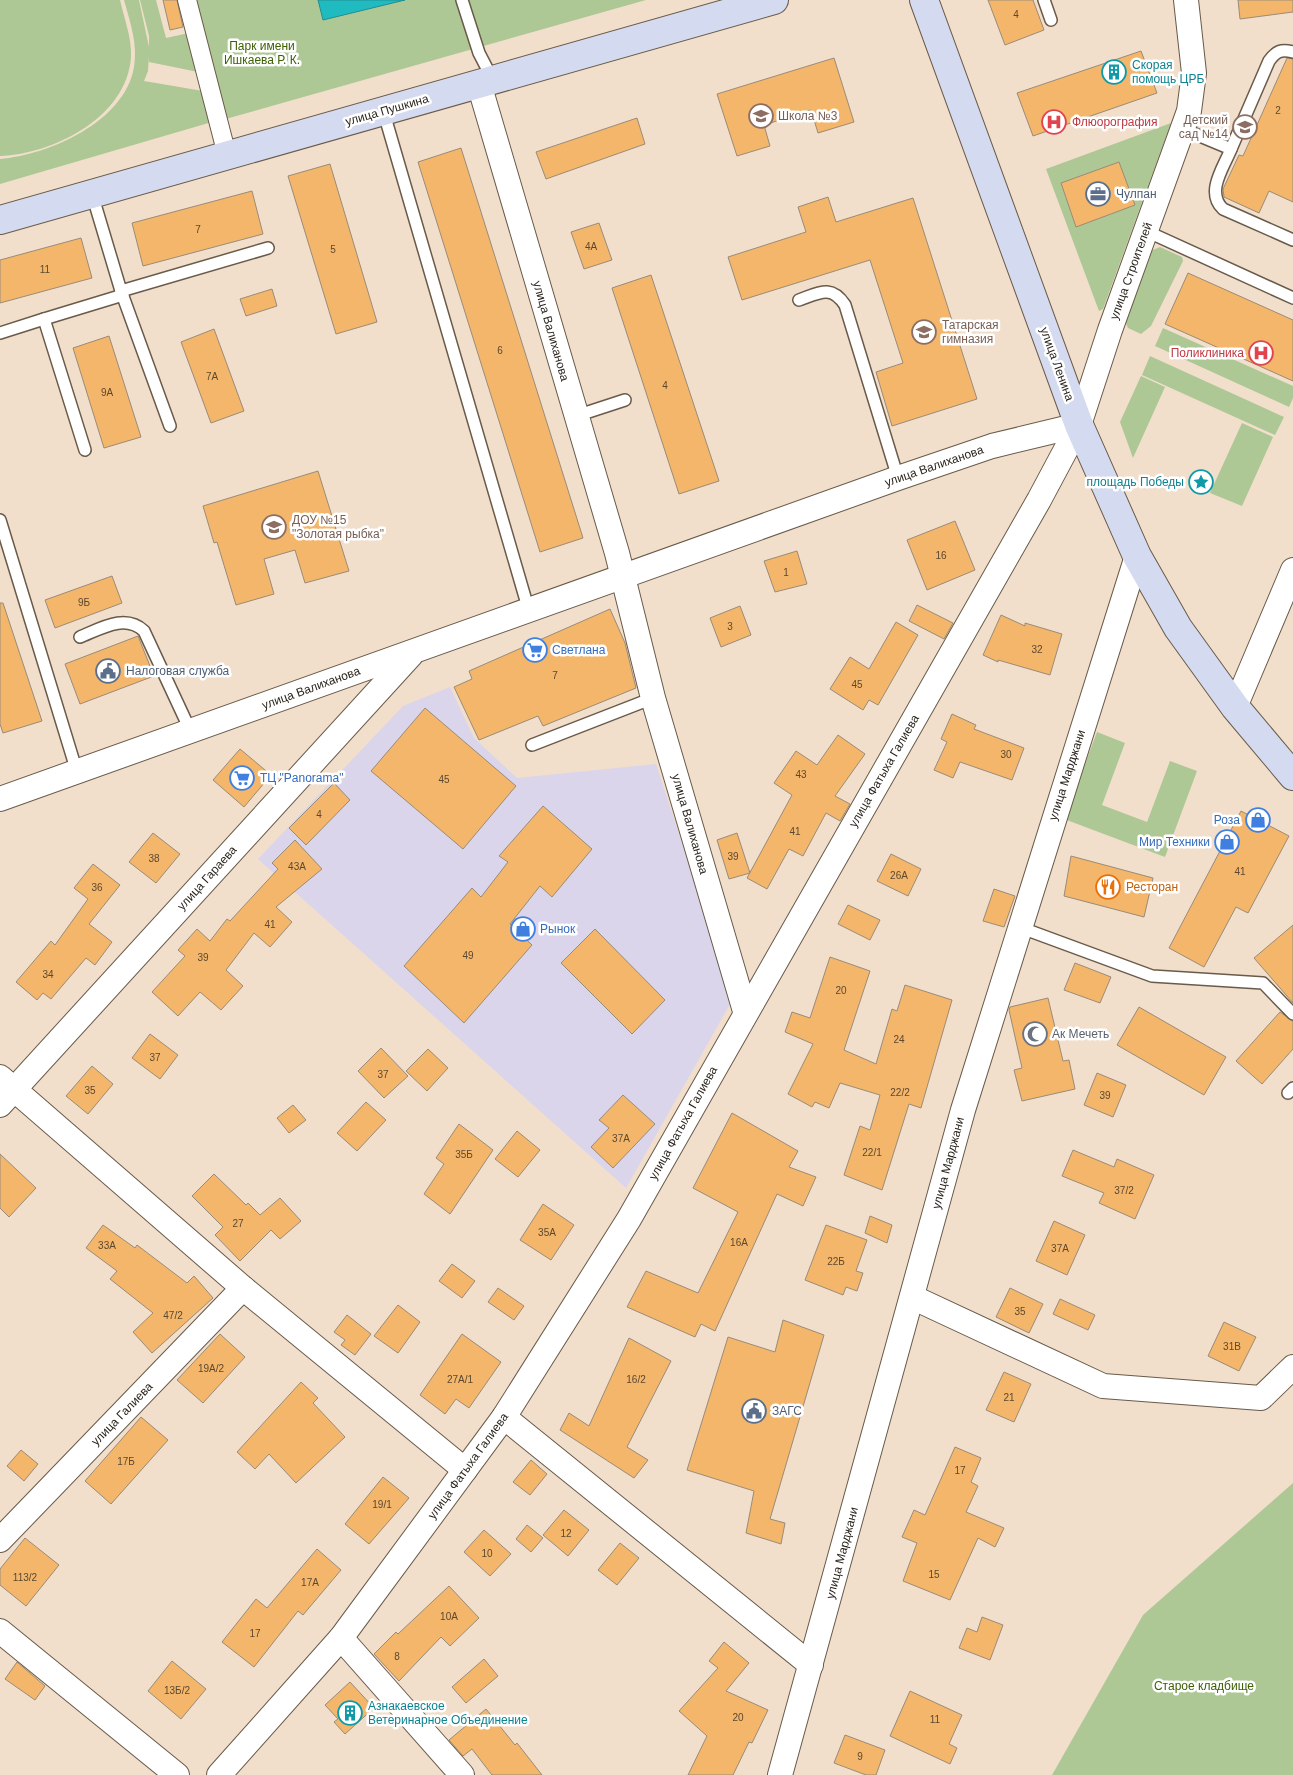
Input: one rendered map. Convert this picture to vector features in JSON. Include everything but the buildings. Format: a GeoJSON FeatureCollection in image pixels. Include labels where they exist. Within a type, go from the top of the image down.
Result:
{"type":"FeatureCollection","features":[{"type":"Feature","properties":{"kind":"main road","name":"улица Пушкина"},"geometry":{"type":"LineString","coordinates":[[0,220],[774,0]]}},
{"type":"Feature","properties":{"kind":"main road","name":"улица Ленина"},"geometry":{"type":"LineString","coordinates":[[924,0],[1079,424],[1137,556],[1178,628],[1235,707],[1293,776]]}},
{"type":"Feature","properties":{"kind":"street"},"geometry":{"type":"LineString","coordinates":[[187,0],[227,155]]}},
{"type":"Feature","properties":{"kind":"street","name":"улица Строителей"},"geometry":{"type":"LineString","coordinates":[[1079,424],[1183,129],[1194,86],[1193,51],[1186,0]]}},
{"type":"Feature","properties":{"kind":"street","name":"улица Валиханова"},"geometry":{"type":"LineString","coordinates":[[486,82],[653,698],[746,1012]]}},
{"type":"Feature","properties":{"kind":"street","name":"улица Валиханова"},"geometry":{"type":"LineString","coordinates":[[0,800],[898,478],[992,446],[1079,424]]}},
{"type":"Feature","properties":{"kind":"street","name":"улица Фатыха Галиева"},"geometry":{"type":"LineString","coordinates":[[219,1775],[341,1638],[504,1417],[629,1219],[1039,500],[1079,424]]}},
{"type":"Feature","properties":{"kind":"street","name":"улица Марджани"},"geometry":{"type":"LineString","coordinates":[[780,1775],[963,1110],[1137,556]]}},
{"type":"Feature","properties":{"kind":"street"},"geometry":{"type":"LineString","coordinates":[[1235,707],[1293,570]]}},
{"type":"Feature","properties":{"kind":"street","name":"улица Гараева"},"geometry":{"type":"LineString","coordinates":[[5,1090],[414,652]]}},
{"type":"Feature","properties":{"kind":"street"},"geometry":{"type":"LineString","coordinates":[[5,1090],[465,1470]]}},
{"type":"Feature","properties":{"kind":"street","name":"улица Галиева"},"geometry":{"type":"LineString","coordinates":[[0,1540],[243,1288]]}},
{"type":"Feature","properties":{"kind":"street"},"geometry":{"type":"LineString","coordinates":[[912,1297],[1103,1386],[1261,1398],[1293,1367]]}},
{"type":"Feature","properties":{"kind":"street"},"geometry":{"type":"LineString","coordinates":[[504,1417],[811,1665]]}},
{"type":"Feature","properties":{"kind":"street"},"geometry":{"type":"LineString","coordinates":[[0,1631],[177,1775]]}},
{"type":"Feature","properties":{"kind":"street"},"geometry":{"type":"LineString","coordinates":[[341,1638],[462,1775]]}},
{"type":"Feature","properties":{"kind":"lane"},"geometry":{"type":"LineString","coordinates":[[462,0],[486,82]]}},
{"type":"Feature","properties":{"kind":"lane"},"geometry":{"type":"LineString","coordinates":[[1044,0],[1051,20]]}},
{"type":"Feature","properties":{"kind":"lane"},"geometry":{"type":"LineString","coordinates":[[1293,52],[1282,50],[1275,53],[1269,61],[1231,148],[1215,188],[1214,196],[1218,204],[1223,208],[1293,240]]}},
{"type":"Feature","properties":{"kind":"lane"},"geometry":{"type":"LineString","coordinates":[[383,110],[530,611]]}},
{"type":"Feature","properties":{"kind":"lane"},"geometry":{"type":"LineString","coordinates":[[1183,129],[1231,148]]}},
{"type":"Feature","properties":{"kind":"lane"},"geometry":{"type":"LineString","coordinates":[[92,194],[122,293],[170,426]]}},
{"type":"Feature","properties":{"kind":"lane"},"geometry":{"type":"LineString","coordinates":[[1146,231],[1293,298]]}},
{"type":"Feature","properties":{"kind":"lane"},"geometry":{"type":"LineString","coordinates":[[0,333],[268,248]]}},
{"type":"Feature","properties":{"kind":"lane"},"geometry":{"type":"LineString","coordinates":[[799,300],[824,291],[832,292],[839,296],[845,305],[898,478]]}},
{"type":"Feature","properties":{"kind":"lane"},"geometry":{"type":"LineString","coordinates":[[44,319],[86,450]]}},
{"type":"Feature","properties":{"kind":"lane"},"geometry":{"type":"LineString","coordinates":[[576,416],[625,400]]}},
{"type":"Feature","properties":{"kind":"lane"},"geometry":{"type":"LineString","coordinates":[[0,520],[77,772]]}},
{"type":"Feature","properties":{"kind":"lane"},"geometry":{"type":"LineString","coordinates":[[80,637],[118,623],[127,622],[138,625],[144,631],[190,732]]}},
{"type":"Feature","properties":{"kind":"lane"},"geometry":{"type":"LineString","coordinates":[[532,745],[653,698]]}},
{"type":"Feature","properties":{"kind":"lane"},"geometry":{"type":"LineString","coordinates":[[1019,927],[1152,976],[1263,983],[1293,1014]]}},
{"type":"Feature","properties":{"kind":"shaded area","name":"Рынок"},"geometry":{"type":"Polygon","coordinates":[[[450,687],[474,738],[517,778],[656,764],[733,999],[626,1188],[258,859],[403,706],[450,687]]]}},
{"type":"Feature","properties":{"kind":"green space"},"geometry":{"type":"Polygon","coordinates":[[[0,0],[120,0],[129,35],[131,57],[126,78],[116,98],[102,114],[84,128],[64,140],[43,148],[21,154],[0,156],[0,0]]]}},
{"type":"Feature","properties":{"kind":"green space"},"geometry":{"type":"Polygon","coordinates":[[[124,0],[139,0],[149,47],[149,36],[140,0],[156,0],[166,38],[189,33],[198,72],[149,62],[149,55],[148,71],[144,81],[203,91],[212,122],[0,184],[0,159],[40,151],[82,132],[116,104],[128,87],[134,67],[135,50],[133,33],[124,0]]]}},
{"type":"Feature","properties":{"kind":"green space","name":"Парк имени Ишкаева Р. К."},"geometry":{"type":"Polygon","coordinates":[[[194,0],[646,0],[222,120],[194,0]]]}},
{"type":"Feature","properties":{"kind":"green space"},"geometry":{"type":"Polygon","coordinates":[[[1171,123],[1103,309],[1099,311],[1046,169],[1171,123]]]}},
{"type":"Feature","properties":{"kind":"green space"},"geometry":{"type":"Polygon","coordinates":[[[1160,247],[1182,257],[1183,261],[1151,326],[1141,334],[1128,328],[1125,321],[1150,251],[1160,247]]]}},
{"type":"Feature","properties":{"kind":"green space"},"geometry":{"type":"Polygon","coordinates":[[[1163,328],[1293,386],[1293,398],[1289,407],[1155,346],[1163,328]]]}},
{"type":"Feature","properties":{"kind":"green space"},"geometry":{"type":"Polygon","coordinates":[[[1150,356],[1284,417],[1275,435],[1142,375],[1150,356]]]}},
{"type":"Feature","properties":{"kind":"green space"},"geometry":{"type":"Polygon","coordinates":[[[1141,376],[1165,387],[1133,458],[1120,422],[1141,376]]]}},
{"type":"Feature","properties":{"kind":"green space"},"geometry":{"type":"Polygon","coordinates":[[[1242,423],[1273,437],[1242,506],[1210,493],[1242,423]]]}},
{"type":"Feature","properties":{"kind":"green space"},"geometry":{"type":"Polygon","coordinates":[[[1097,732],[1125,743],[1102,805],[1147,822],[1170,761],[1197,771],[1165,857],[1064,819],[1097,732]]]}},
{"type":"Feature","properties":{"kind":"green space","name":"Старое кладбище"},"geometry":{"type":"Polygon","coordinates":[[[1293,1483],[1293,1775],[1052,1775],[1143,1615],[1293,1483]]]}},
{"type":"Feature","properties":{"kind":"water"},"geometry":{"type":"Polygon","coordinates":[[[318,0],[405,0],[323,20],[318,0]]]}},
{"type":"Feature","properties":{"kind":"place","name":"Скорая помощь ЦРБ"},"geometry":{"type":"Point","coordinates":[1114,72]}},
{"type":"Feature","properties":{"kind":"place","name":"Школа №3"},"geometry":{"type":"Point","coordinates":[761,116]}},
{"type":"Feature","properties":{"kind":"place","name":"Флюорография"},"geometry":{"type":"Point","coordinates":[1054,122]}},
{"type":"Feature","properties":{"kind":"place","name":"Детский сад №14"},"geometry":{"type":"Point","coordinates":[1245,127]}},
{"type":"Feature","properties":{"kind":"place","name":"Чулпан"},"geometry":{"type":"Point","coordinates":[1098,194]}},
{"type":"Feature","properties":{"kind":"place","name":"Татарская гимназия"},"geometry":{"type":"Point","coordinates":[924,332]}},
{"type":"Feature","properties":{"kind":"place","name":"Поликлиника"},"geometry":{"type":"Point","coordinates":[1261,353]}},
{"type":"Feature","properties":{"kind":"place","name":"площадь Победы"},"geometry":{"type":"Point","coordinates":[1201,482]}},
{"type":"Feature","properties":{"kind":"place","name":"ДОУ №15 \"Золотая рыбка\""},"geometry":{"type":"Point","coordinates":[274,527]}},
{"type":"Feature","properties":{"kind":"place","name":"Светлана"},"geometry":{"type":"Point","coordinates":[535,650]}},
{"type":"Feature","properties":{"kind":"place","name":"Налоговая служба"},"geometry":{"type":"Point","coordinates":[108,671]}},
{"type":"Feature","properties":{"kind":"place","name":"ТЦ \"Panorama\""},"geometry":{"type":"Point","coordinates":[242,778]}},
{"type":"Feature","properties":{"kind":"place","name":"Роза"},"geometry":{"type":"Point","coordinates":[1258,820]}},
{"type":"Feature","properties":{"kind":"place","name":"Мир Техники"},"geometry":{"type":"Point","coordinates":[1227,842]}},
{"type":"Feature","properties":{"kind":"place","name":"Ресторан"},"geometry":{"type":"Point","coordinates":[1108,887]}},
{"type":"Feature","properties":{"kind":"place","name":"Рынок"},"geometry":{"type":"Point","coordinates":[523,929]}},
{"type":"Feature","properties":{"kind":"place","name":"Ак Мечеть"},"geometry":{"type":"Point","coordinates":[1035,1034]}},
{"type":"Feature","properties":{"kind":"place","name":"ЗАГС"},"geometry":{"type":"Point","coordinates":[754,1411]}},
{"type":"Feature","properties":{"kind":"place","name":"Азнакаевское Ветеринарное Объединение"},"geometry":{"type":"Point","coordinates":[350,1713]}}]}
